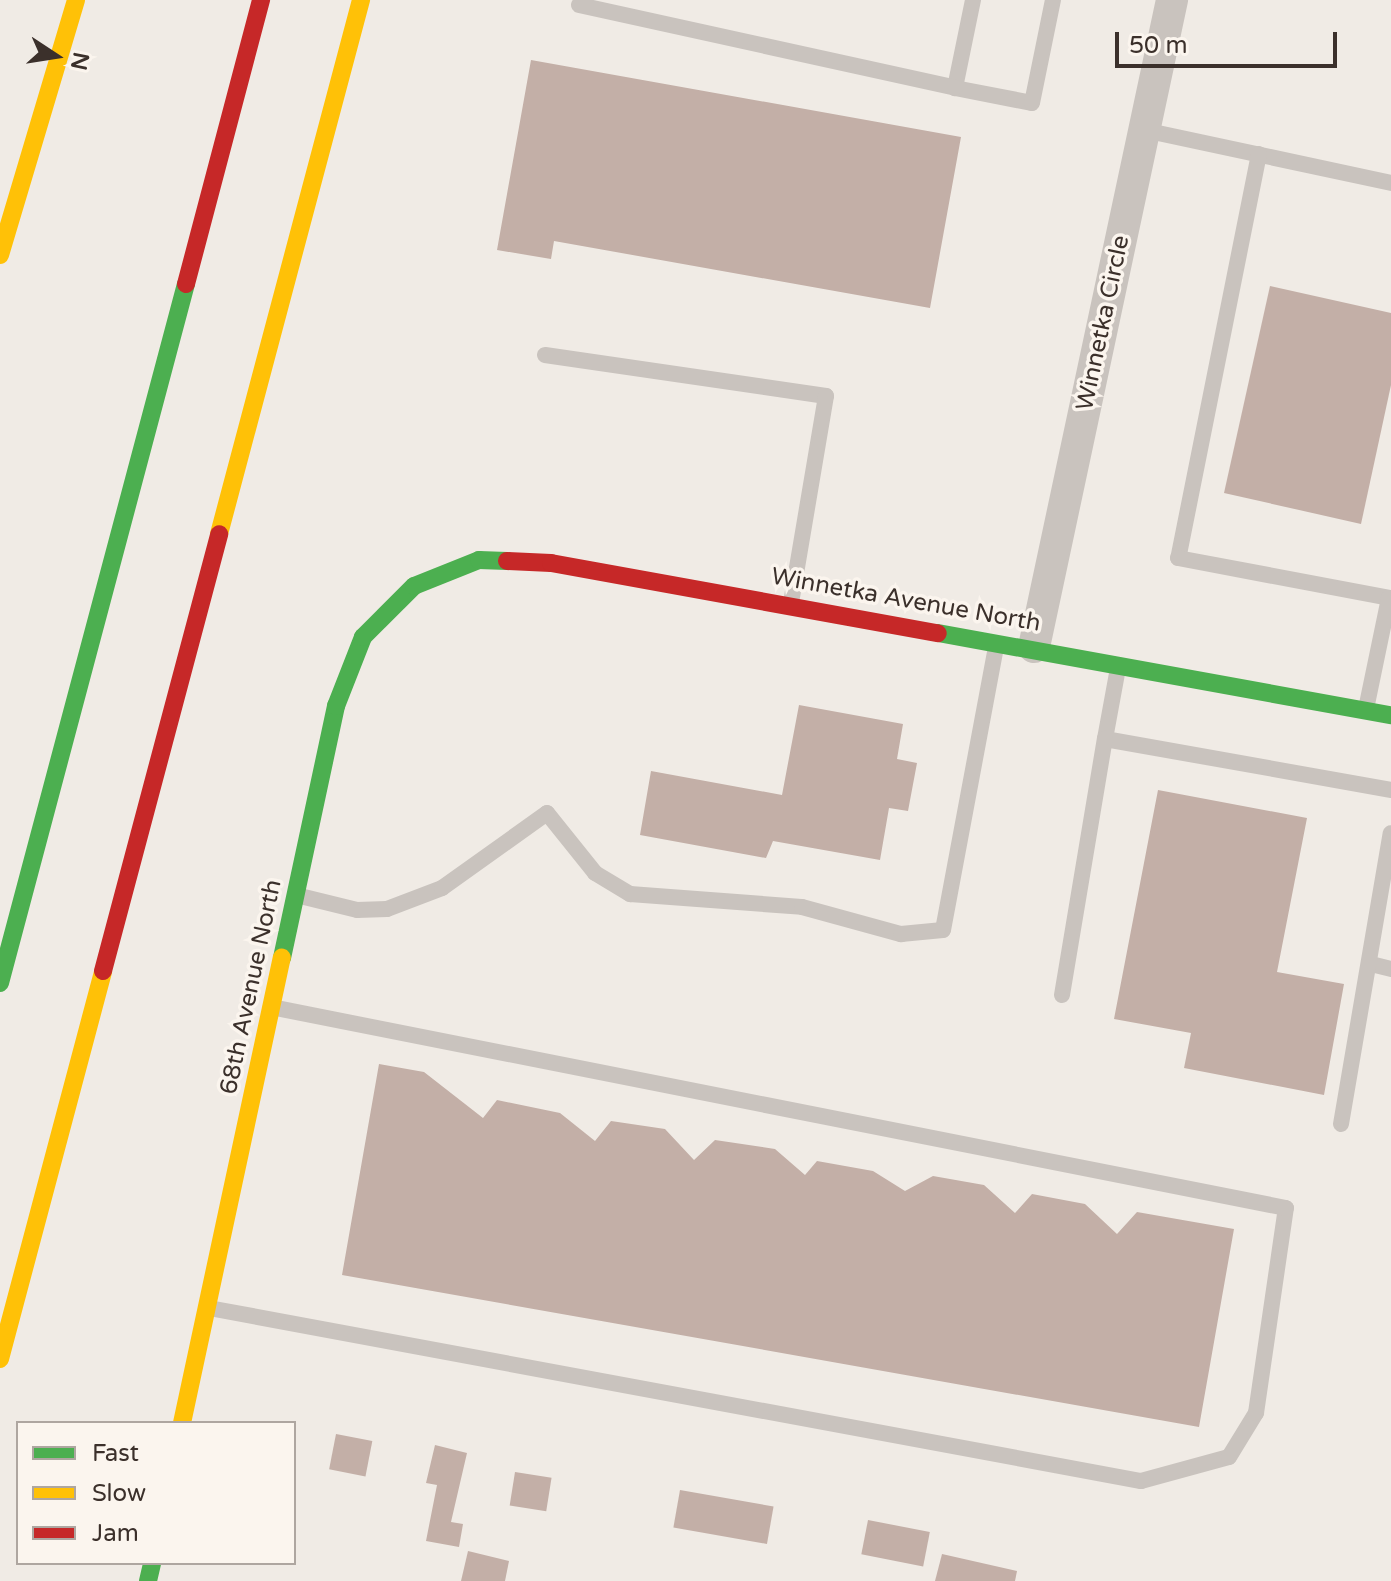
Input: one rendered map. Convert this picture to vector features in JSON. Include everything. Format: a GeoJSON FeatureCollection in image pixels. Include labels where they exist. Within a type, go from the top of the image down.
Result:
{"type":"FeatureCollection","features":[{"type":"Feature","properties":{"kind":"main road"},"geometry":{"type":"LineString","coordinates":[[0,255],[76,0]]}},
{"type":"Feature","properties":{"kind":"main road"},"geometry":{"type":"LineString","coordinates":[[0,983],[261,0]]}},
{"type":"Feature","properties":{"kind":"main road"},"geometry":{"type":"LineString","coordinates":[[0,1359],[361,0]]}},
{"type":"Feature","properties":{"kind":"main road","name":"Winnetka Avenue North"},"geometry":{"type":"LineString","coordinates":[[414,586],[479,560],[516,559],[998,640],[1391,715]]}},
{"type":"Feature","properties":{"kind":"main road","name":"68th Avenue North"},"geometry":{"type":"LineString","coordinates":[[182,1421],[346,669],[363,637],[414,586]]}},
{"type":"Feature","properties":{"kind":"street","name":"Winnetka Circle"},"geometry":{"type":"LineString","coordinates":[[1034,647],[1172,0]]}},
{"type":"Feature","properties":{"kind":"lane"},"geometry":{"type":"LineString","coordinates":[[955,88],[973,0]]}},
{"type":"Feature","properties":{"kind":"lane"},"geometry":{"type":"LineString","coordinates":[[579,5],[1032,103],[1053,0]]}},
{"type":"Feature","properties":{"kind":"lane"},"geometry":{"type":"LineString","coordinates":[[1144,130],[1391,183]]}},
{"type":"Feature","properties":{"kind":"lane"},"geometry":{"type":"LineString","coordinates":[[1259,154],[1178,558],[1389,598],[1366,710]]}},
{"type":"Feature","properties":{"kind":"lane"},"geometry":{"type":"LineString","coordinates":[[545,355],[826,396],[791,605]]}},
{"type":"Feature","properties":{"kind":"lane"},"geometry":{"type":"LineString","coordinates":[[296,895],[357,910],[387,909],[442,888],[547,813],[595,873],[630,894],[802,907],[901,934],[943,930],[998,640]]}},
{"type":"Feature","properties":{"kind":"lane"},"geometry":{"type":"LineString","coordinates":[[1062,995],[1119,663]]}},
{"type":"Feature","properties":{"kind":"lane"},"geometry":{"type":"LineString","coordinates":[[1105,739],[1391,790]]}},
{"type":"Feature","properties":{"kind":"lane"},"geometry":{"type":"LineString","coordinates":[[1341,1124],[1371,964],[1391,833]]}},
{"type":"Feature","properties":{"kind":"lane"},"geometry":{"type":"LineString","coordinates":[[1371,964],[1391,969]]}},
{"type":"Feature","properties":{"kind":"lane"},"geometry":{"type":"LineString","coordinates":[[207,1307],[1141,1481],[1229,1457],[1256,1413],[1286,1208],[271,1007]]}},
{"type":"Feature","properties":{"kind":"building"},"geometry":{"type":"Polygon","coordinates":[[[531,60],[961,137],[930,308],[554,241],[551,259],[497,250],[531,60]]]}},
{"type":"Feature","properties":{"kind":"building"},"geometry":{"type":"Polygon","coordinates":[[[1270,286],[1391,313],[1391,385],[1361,524],[1224,493],[1270,286]]]}},
{"type":"Feature","properties":{"kind":"building"},"geometry":{"type":"Polygon","coordinates":[[[799,705],[903,724],[897,759],[917,763],[908,811],[889,808],[880,860],[773,841],[766,858],[640,835],[651,771],[782,795],[799,705]]]}},
{"type":"Feature","properties":{"kind":"building"},"geometry":{"type":"Polygon","coordinates":[[[1158,790],[1307,818],[1277,972],[1344,984],[1324,1095],[1184,1068],[1191,1033],[1114,1019],[1158,790]]]}},
{"type":"Feature","properties":{"kind":"building"},"geometry":{"type":"Polygon","coordinates":[[[379,1064],[424,1072],[483,1118],[497,1100],[560,1113],[595,1141],[611,1121],[665,1129],[694,1160],[715,1140],[775,1149],[805,1175],[817,1161],[873,1171],[905,1191],[933,1176],[984,1185],[1015,1213],[1032,1194],[1085,1204],[1117,1234],[1137,1212],[1234,1229],[1199,1427],[342,1275],[379,1064]]]}},
{"type":"Feature","properties":{"kind":"building"},"geometry":{"type":"Polygon","coordinates":[[[336,1434],[372,1441],[365,1476],[329,1469],[336,1434]]]}},
{"type":"Feature","properties":{"kind":"building"},"geometry":{"type":"Polygon","coordinates":[[[435,1445],[467,1453],[451,1522],[463,1524],[459,1547],[426,1541],[437,1485],[426,1483],[435,1445]]]}},
{"type":"Feature","properties":{"kind":"building"},"geometry":{"type":"Polygon","coordinates":[[[515,1472],[552,1478],[546,1511],[510,1506],[515,1472]]]}},
{"type":"Feature","properties":{"kind":"building"},"geometry":{"type":"Polygon","coordinates":[[[680,1490],[774,1506],[767,1544],[673,1527],[680,1490]]]}},
{"type":"Feature","properties":{"kind":"building"},"geometry":{"type":"Polygon","coordinates":[[[868,1520],[930,1532],[923,1566],[861,1554],[868,1520]]]}},
{"type":"Feature","properties":{"kind":"building"},"geometry":{"type":"Polygon","coordinates":[[[468,1551],[509,1561],[505,1581],[461,1581],[468,1551]]]}},
{"type":"Feature","properties":{"kind":"building"},"geometry":{"type":"Polygon","coordinates":[[[942,1554],[1017,1571],[1015,1581],[935,1581],[942,1554]]]}},
{"type":"Feature","properties":{"kind":"traffic: fast"},"geometry":{"type":"LineString","coordinates":[[0,983],[186,284]]}},
{"type":"Feature","properties":{"kind":"traffic: fast"},"geometry":{"type":"LineString","coordinates":[[282,958],[336,706],[363,637],[414,586],[479,560],[507,561]]}},
{"type":"Feature","properties":{"kind":"traffic: fast"},"geometry":{"type":"LineString","coordinates":[[938,633],[1391,715]]}},
{"type":"Feature","properties":{"kind":"traffic: fast"},"geometry":{"type":"LineString","coordinates":[[148,1581],[152,1565]]}},
{"type":"Feature","properties":{"kind":"traffic: slow"},"geometry":{"type":"LineString","coordinates":[[0,255],[76,0]]}},
{"type":"Feature","properties":{"kind":"traffic: slow"},"geometry":{"type":"LineString","coordinates":[[219,534],[361,0]]}},
{"type":"Feature","properties":{"kind":"traffic: slow"},"geometry":{"type":"LineString","coordinates":[[182,1421],[282,958]]}},
{"type":"Feature","properties":{"kind":"traffic: slow"},"geometry":{"type":"LineString","coordinates":[[0,1359],[103,971]]}},
{"type":"Feature","properties":{"kind":"traffic: jam"},"geometry":{"type":"LineString","coordinates":[[186,284],[261,0]]}},
{"type":"Feature","properties":{"kind":"traffic: jam"},"geometry":{"type":"LineString","coordinates":[[103,971],[219,534]]}},
{"type":"Feature","properties":{"kind":"traffic: jam"},"geometry":{"type":"LineString","coordinates":[[507,561],[551,563],[938,633]]}}]}
